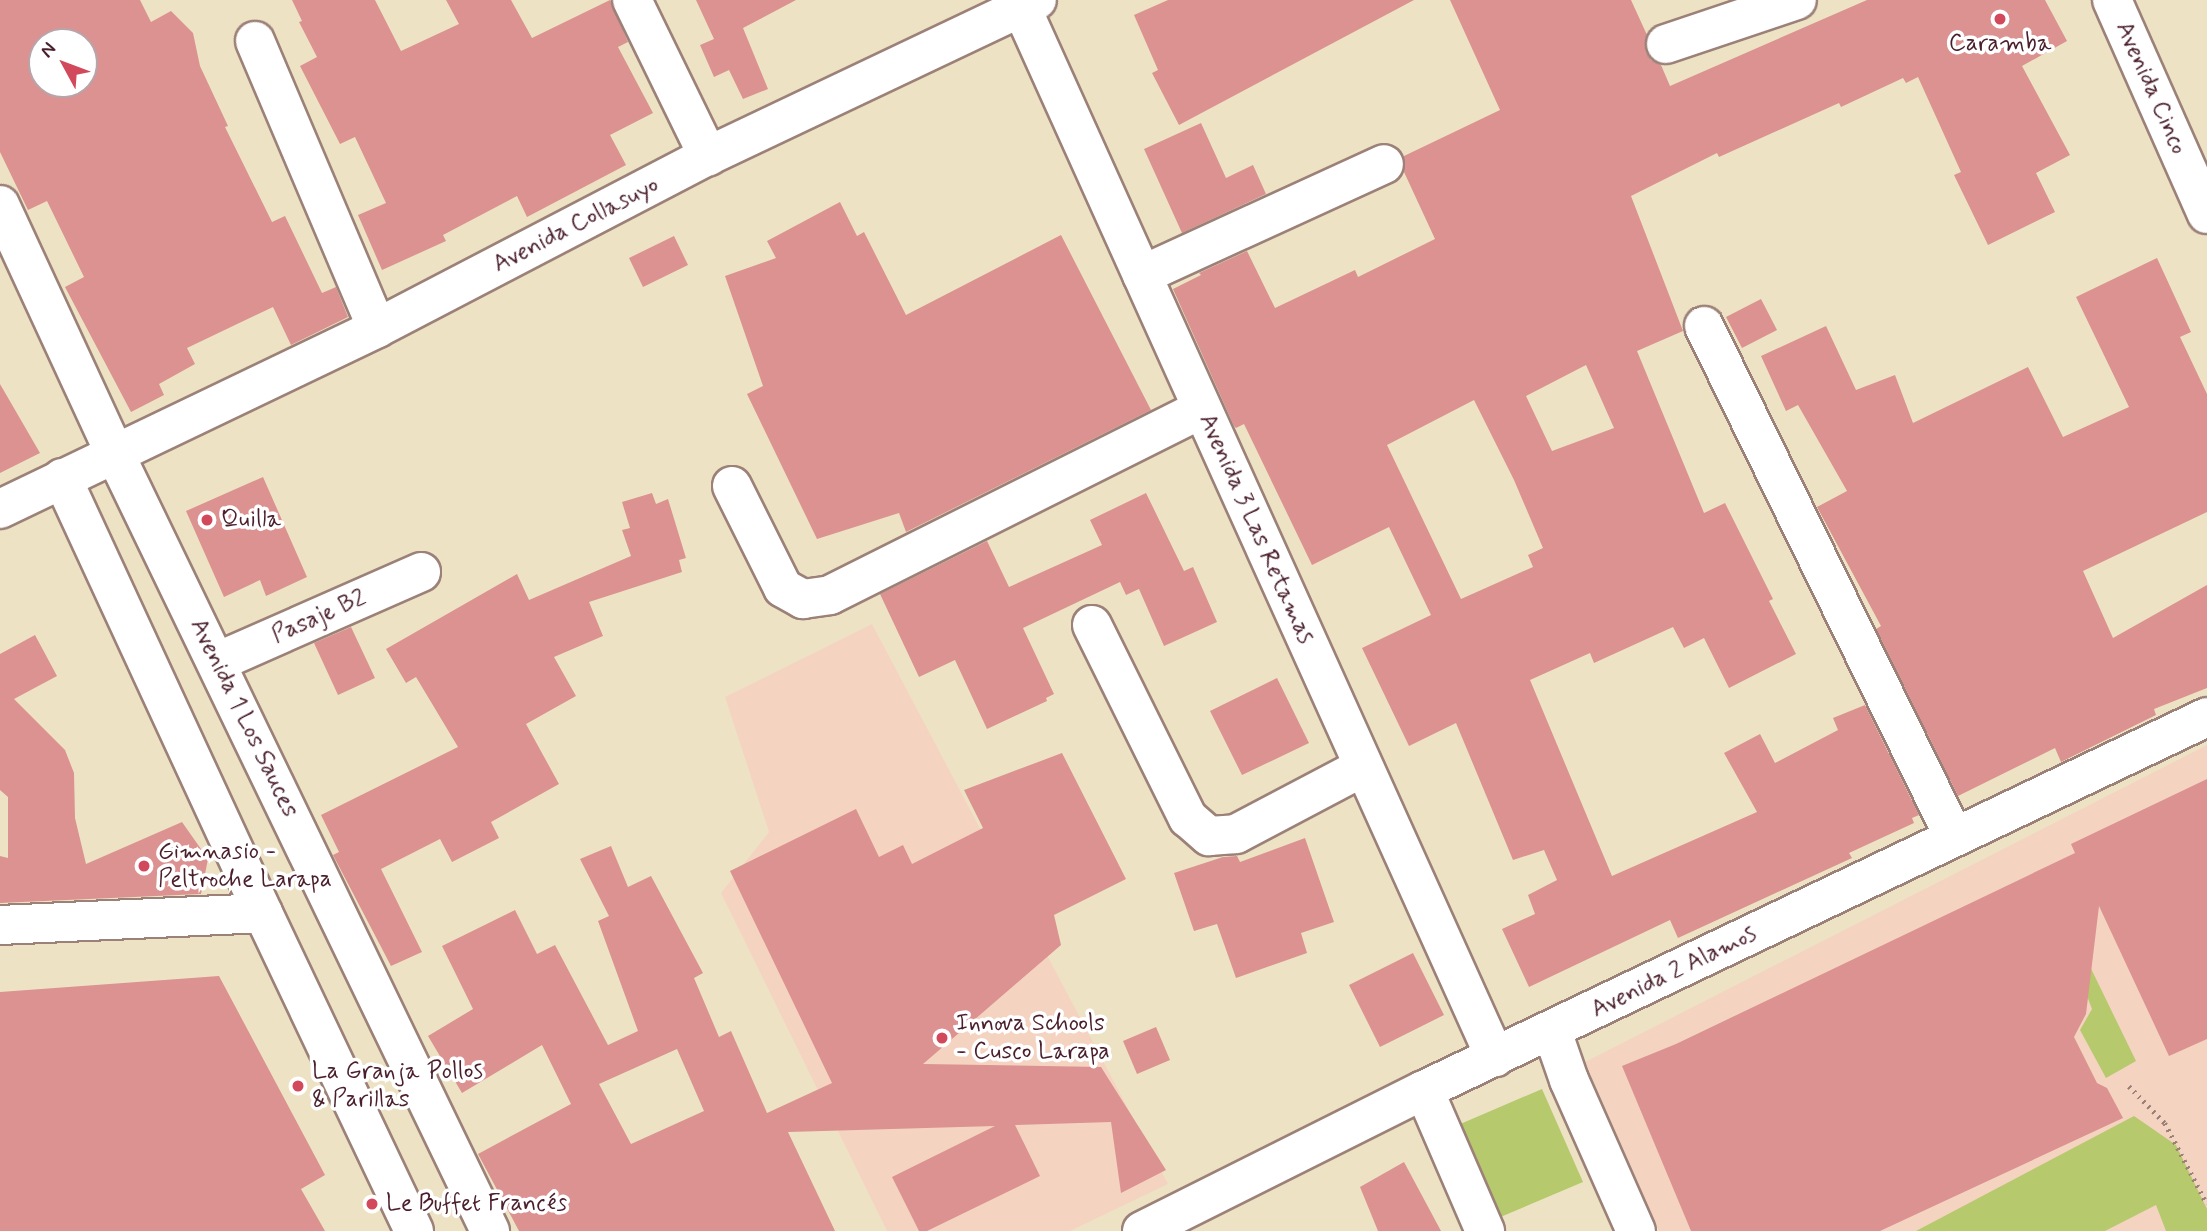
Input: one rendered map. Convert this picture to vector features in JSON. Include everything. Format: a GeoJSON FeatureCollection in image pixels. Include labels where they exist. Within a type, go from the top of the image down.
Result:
{"type":"FeatureCollection","features":[{"type":"Feature","properties":{"kind":"street"},"geometry":{"type":"LineString","coordinates":[[632,0],[708,156]]}},
{"type":"Feature","properties":{"kind":"street"},"geometry":{"type":"LineString","coordinates":[[1666,44],[1797,0]]}},
{"type":"Feature","properties":{"kind":"street","name":"Avenida Cinco"},"geometry":{"type":"LineString","coordinates":[[2112,0],[2207,214]]}},
{"type":"Feature","properties":{"kind":"street","name":"Avenida Collasuyo"},"geometry":{"type":"LineString","coordinates":[[62,478],[377,328],[708,156],[1026,2]]}},
{"type":"Feature","properties":{"kind":"street","name":"Avenida 3 Las Retamas"},"geometry":{"type":"LineString","coordinates":[[1026,2],[1202,410],[1495,1057]]}},
{"type":"Feature","properties":{"kind":"street"},"geometry":{"type":"LineString","coordinates":[[255,41],[377,328]]}},
{"type":"Feature","properties":{"kind":"street"},"geometry":{"type":"LineString","coordinates":[[1142,275],[1384,164]]}},
{"type":"Feature","properties":{"kind":"street","name":"Avenida 1 Los Sauces"},"geometry":{"type":"LineString","coordinates":[[0,205],[114,452],[490,1231]]}},
{"type":"Feature","properties":{"kind":"street"},"geometry":{"type":"LineString","coordinates":[[1704,326],[1954,837]]}},
{"type":"Feature","properties":{"kind":"street"},"geometry":{"type":"LineString","coordinates":[[732,486],[783,588],[803,599],[830,595],[1202,410]]}},
{"type":"Feature","properties":{"kind":"street"},"geometry":{"type":"LineString","coordinates":[[0,509],[62,478],[263,913],[414,1231]]}},
{"type":"Feature","properties":{"kind":"street","name":"Pasaje B2"},"geometry":{"type":"LineString","coordinates":[[217,662],[421,572]]}},
{"type":"Feature","properties":{"kind":"street"},"geometry":{"type":"LineString","coordinates":[[1092,625],[1188,818],[1209,836],[1236,834],[1363,767]]}},
{"type":"Feature","properties":{"kind":"street","name":"Avenida 2 Alamos"},"geometry":{"type":"LineString","coordinates":[[1142,1231],[1424,1090],[2207,717]]}},
{"type":"Feature","properties":{"kind":"street"},"geometry":{"type":"LineString","coordinates":[[0,925],[263,913]]}},
{"type":"Feature","properties":{"kind":"street"},"geometry":{"type":"LineString","coordinates":[[1552,1031],[1569,1080],[1636,1231]]}},
{"type":"Feature","properties":{"kind":"street"},"geometry":{"type":"LineString","coordinates":[[1424,1090],[1485,1231]]}},
{"type":"Feature","properties":{"kind":"path"},"geometry":{"type":"LineString","coordinates":[[2129,1086],[2165,1123],[2207,1205]]}},
{"type":"Feature","properties":{"kind":"shaded area","name":"Innova Schools - Cusco Larapa"},"geometry":{"type":"Polygon","coordinates":[[[872,624],[1168,1184],[1070,1231],[887,1231],[721,893],[769,832],[725,697],[872,624]]]}},
{"type":"Feature","properties":{"kind":"shaded area"},"geometry":{"type":"Polygon","coordinates":[[[2207,745],[2207,1231],[1659,1231],[1585,1062],[2207,745]]]}},
{"type":"Feature","properties":{"kind":"green space"},"geometry":{"type":"Polygon","coordinates":[[[2080,946],[2136,1061],[2106,1078],[2080,1030],[2092,1009],[2087,996],[2080,946]]]}},
{"type":"Feature","properties":{"kind":"green space"},"geometry":{"type":"Polygon","coordinates":[[[1542,1089],[1583,1182],[1491,1221],[1451,1128],[1542,1089]]]}},
{"type":"Feature","properties":{"kind":"green space"},"geometry":{"type":"Polygon","coordinates":[[[2134,1116],[2176,1145],[2207,1209],[2207,1231],[2166,1231],[2156,1205],[2105,1231],[1916,1231],[2134,1116]]]}},
{"type":"Feature","properties":{"kind":"building"},"geometry":{"type":"Polygon","coordinates":[[[0,0],[140,0],[151,22],[171,11],[193,33],[200,66],[228,126],[225,127],[272,222],[285,216],[322,293],[336,287],[348,317],[291,345],[273,307],[187,348],[195,364],[159,384],[164,395],[131,412],[65,287],[84,277],[47,201],[28,210],[0,152],[0,0]]]}},
{"type":"Feature","properties":{"kind":"building"},"geometry":{"type":"Polygon","coordinates":[[[292,0],[375,0],[401,51],[459,24],[446,0],[511,0],[532,38],[610,0],[628,42],[618,47],[653,113],[610,135],[626,165],[527,217],[517,196],[443,235],[446,241],[382,270],[358,215],[386,203],[355,137],[340,144],[300,66],[317,57],[299,22],[302,21],[292,0]]]}},
{"type":"Feature","properties":{"kind":"building"},"geometry":{"type":"Polygon","coordinates":[[[696,0],[796,0],[743,28],[768,89],[743,99],[729,70],[714,77],[700,45],[714,39],[696,0]]]}},
{"type":"Feature","properties":{"kind":"building"},"geometry":{"type":"Polygon","coordinates":[[[1168,0],[1414,0],[1179,125],[1152,73],[1158,70],[1134,15],[1168,0]]]}},
{"type":"Feature","properties":{"kind":"building"},"geometry":{"type":"Polygon","coordinates":[[[1450,0],[1631,0],[1647,35],[1646,52],[1651,60],[1661,65],[1670,86],[1867,0],[2045,0],[2067,41],[2022,66],[2070,155],[2036,173],[2055,212],[1988,245],[1954,175],[1961,172],[1918,77],[1906,83],[1903,78],[1841,107],[1839,103],[1719,157],[1717,153],[1631,196],[1683,331],[1637,351],[1704,513],[1725,503],[1773,599],[1769,601],[1796,654],[1729,688],[1704,638],[1684,648],[1673,627],[1594,663],[1590,653],[1530,680],[1612,876],[1757,812],[1724,753],[1760,734],[1775,763],[1838,730],[1833,718],[1865,705],[1919,815],[1912,818],[1914,823],[1849,853],[1852,858],[1678,938],[1670,920],[1529,987],[1502,929],[1535,914],[1528,895],[1557,880],[1544,850],[1513,860],[1456,723],[1409,746],[1362,648],[1431,615],[1389,527],[1312,565],[1244,424],[1236,428],[1234,426],[1173,289],[1201,275],[1199,273],[1247,251],[1275,308],[1355,270],[1358,277],[1435,239],[1404,172],[1404,156],[1500,110],[1450,0]],[[1586,365],[1526,396],[1552,451],[1614,428],[1586,365]],[[1474,400],[1387,445],[1461,599],[1533,567],[1528,555],[1543,548],[1514,480],[1474,400]]]}},
{"type":"Feature","properties":{"kind":"building"},"geometry":{"type":"Polygon","coordinates":[[[1201,123],[1226,178],[1253,165],[1266,194],[1182,233],[1144,149],[1201,123]]]}},
{"type":"Feature","properties":{"kind":"building"},"geometry":{"type":"Polygon","coordinates":[[[840,202],[857,236],[864,232],[906,315],[1061,235],[1151,410],[906,532],[899,513],[817,539],[747,394],[763,386],[725,276],[776,258],[767,241],[840,202]]]}},
{"type":"Feature","properties":{"kind":"building"},"geometry":{"type":"Polygon","coordinates":[[[674,236],[688,265],[643,287],[629,258],[674,236]]]}},
{"type":"Feature","properties":{"kind":"building"},"geometry":{"type":"Polygon","coordinates":[[[2157,258],[2191,332],[2180,337],[2207,394],[2207,512],[2083,571],[2113,638],[2207,585],[2207,688],[2154,709],[2156,715],[2061,762],[2055,748],[1958,796],[1876,629],[1881,626],[1817,507],[1847,491],[1798,405],[1786,411],[1761,356],[1826,326],[1856,390],[1895,375],[1913,423],[2028,367],[2063,437],[2129,407],[2076,297],[2157,258]]]}},
{"type":"Feature","properties":{"kind":"building"},"geometry":{"type":"Polygon","coordinates":[[[1761,299],[1777,330],[1742,348],[1726,317],[1761,299]]]}},
{"type":"Feature","properties":{"kind":"building"},"geometry":{"type":"Polygon","coordinates":[[[0,384],[40,453],[0,473],[0,384]]]}},
{"type":"Feature","properties":{"kind":"building"},"geometry":{"type":"Polygon","coordinates":[[[263,477],[307,577],[266,596],[260,580],[224,597],[186,511],[263,477]]]}},
{"type":"Feature","properties":{"kind":"building"},"geometry":{"type":"Polygon","coordinates":[[[652,493],[656,504],[668,499],[686,558],[679,560],[682,572],[589,602],[603,636],[554,657],[576,696],[526,724],[559,784],[491,822],[499,838],[452,862],[440,839],[381,869],[422,952],[391,966],[333,855],[339,852],[321,815],[458,747],[416,677],[406,683],[386,649],[517,574],[529,600],[631,556],[622,530],[630,528],[622,502],[652,493]]]}},
{"type":"Feature","properties":{"kind":"building"},"geometry":{"type":"Polygon","coordinates":[[[1146,493],[1184,571],[1193,567],[1217,622],[1164,646],[1139,589],[1126,595],[1120,582],[1023,628],[1054,694],[1046,698],[1047,701],[987,729],[955,660],[919,677],[880,594],[987,541],[1009,587],[1102,545],[1090,520],[1146,493]]]}},
{"type":"Feature","properties":{"kind":"building"},"geometry":{"type":"Polygon","coordinates":[[[351,627],[375,678],[338,695],[314,643],[351,627]]]}},
{"type":"Feature","properties":{"kind":"building"},"geometry":{"type":"Polygon","coordinates":[[[35,635],[57,676],[14,699],[65,750],[74,773],[75,818],[86,864],[182,822],[208,859],[201,894],[0,903],[0,856],[8,858],[8,797],[0,790],[0,654],[35,635]]]}},
{"type":"Feature","properties":{"kind":"building"},"geometry":{"type":"Polygon","coordinates":[[[1277,678],[1309,743],[1242,775],[1210,711],[1277,678]]]}},
{"type":"Feature","properties":{"kind":"building"},"geometry":{"type":"Polygon","coordinates":[[[1062,753],[1126,879],[1054,915],[1061,945],[923,1064],[1101,1067],[1166,1170],[1121,1193],[1111,1122],[1015,1125],[1040,1176],[927,1231],[919,1231],[892,1177],[995,1126],[788,1132],[835,1231],[519,1231],[478,1154],[571,1104],[542,1045],[462,1093],[428,1036],[473,1009],[442,946],[515,910],[537,954],[555,945],[608,1045],[638,1031],[598,921],[609,916],[580,859],[611,846],[628,887],[651,876],[703,973],[694,978],[719,1037],[731,1031],[767,1113],[832,1083],[730,871],[856,809],[879,857],[903,845],[912,864],[983,828],[964,790],[1062,753]],[[677,1049],[599,1084],[631,1144],[704,1111],[677,1049]]]}},
{"type":"Feature","properties":{"kind":"building"},"geometry":{"type":"Polygon","coordinates":[[[2207,779],[2207,1039],[2169,1056],[2099,906],[2086,1014],[2074,1037],[2097,1083],[2107,1088],[2123,1118],[1880,1231],[1691,1231],[1622,1066],[1676,1044],[2075,853],[2071,844],[2207,779]]]}},
{"type":"Feature","properties":{"kind":"building"},"geometry":{"type":"Polygon","coordinates":[[[1305,838],[1334,922],[1301,933],[1307,953],[1236,978],[1217,924],[1194,931],[1174,873],[1223,857],[1237,856],[1240,862],[1305,838]]]}},
{"type":"Feature","properties":{"kind":"building"},"geometry":{"type":"Polygon","coordinates":[[[1413,953],[1444,1015],[1380,1047],[1349,985],[1413,953]]]}},
{"type":"Feature","properties":{"kind":"building"},"geometry":{"type":"Polygon","coordinates":[[[219,976],[325,1175],[301,1189],[325,1231],[0,1231],[0,992],[219,976]]]}},
{"type":"Feature","properties":{"kind":"building"},"geometry":{"type":"Polygon","coordinates":[[[1156,1027],[1170,1060],[1137,1074],[1123,1041],[1156,1027]]]}},
{"type":"Feature","properties":{"kind":"building"},"geometry":{"type":"Polygon","coordinates":[[[1404,1162],[1441,1231],[1378,1231],[1360,1187],[1404,1162]]]}},
{"type":"Feature","properties":{"kind":"place","name":"Caramba"},"geometry":{"type":"Point","coordinates":[2000,19]}},
{"type":"Feature","properties":{"kind":"place","name":"Quilla"},"geometry":{"type":"Point","coordinates":[207,520]}},
{"type":"Feature","properties":{"kind":"place","name":"Gimnasio - Peltroche Larapa"},"geometry":{"type":"Point","coordinates":[144,866]}},
{"type":"Feature","properties":{"kind":"place","name":"Innova Schools - Cusco Larapa"},"geometry":{"type":"Point","coordinates":[942,1038]}},
{"type":"Feature","properties":{"kind":"place","name":"La Granja Pollos & Parillas"},"geometry":{"type":"Point","coordinates":[298,1086]}},
{"type":"Feature","properties":{"kind":"place","name":"Le Buffet Francés"},"geometry":{"type":"Point","coordinates":[372,1204]}}]}
